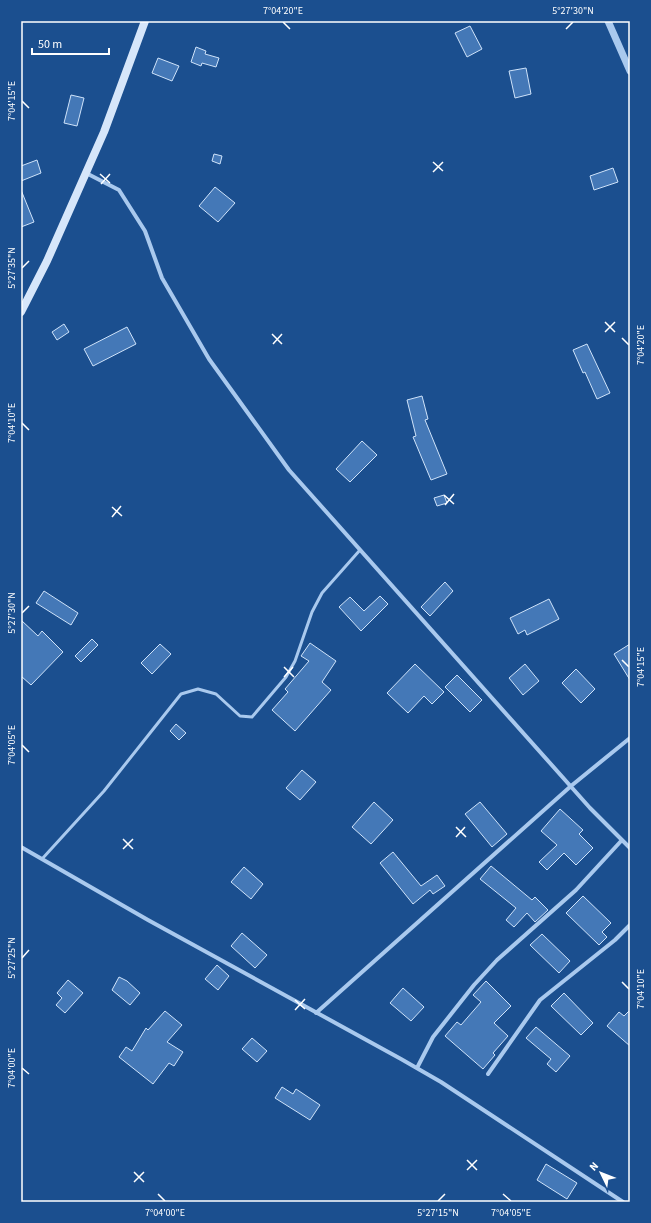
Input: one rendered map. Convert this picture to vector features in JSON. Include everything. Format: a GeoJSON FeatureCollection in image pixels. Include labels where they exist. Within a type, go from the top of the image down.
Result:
{"type":"FeatureCollection","features":[{"type":"Feature","properties":{"kind":"main road"},"geometry":{"type":"LineString","coordinates":[[21,312],[47,261],[104,132],[145,21]]}},
{"type":"Feature","properties":{"kind":"street"},"geometry":{"type":"LineString","coordinates":[[608,21],[630,70]]}},
{"type":"Feature","properties":{"kind":"street"},"geometry":{"type":"LineString","coordinates":[[86,173],[119,190],[145,232],[162,278],[208,359],[289,470],[570,786],[630,848]]}},
{"type":"Feature","properties":{"kind":"street"},"geometry":{"type":"LineString","coordinates":[[316,1013],[570,786],[630,738]]}},
{"type":"Feature","properties":{"kind":"street"},"geometry":{"type":"LineString","coordinates":[[417,1068],[433,1037],[474,985],[497,960],[576,890],[622,840]]}},
{"type":"Feature","properties":{"kind":"street"},"geometry":{"type":"LineString","coordinates":[[21,847],[148,920],[441,1082],[623,1202]]}},
{"type":"Feature","properties":{"kind":"street"},"geometry":{"type":"LineString","coordinates":[[488,1074],[540,1000],[615,940],[630,925]]}},
{"type":"Feature","properties":{"kind":"lane"},"geometry":{"type":"LineString","coordinates":[[42,859],[104,791],[181,694],[198,689],[216,694],[240,716],[252,718],[286,677],[296,661],[312,612],[322,593],[360,550]]}},
{"type":"Feature","properties":{"kind":"building"},"geometry":{"type":"Polygon","coordinates":[[[470,26],[482,49],[467,57],[455,33],[470,26]]]}},
{"type":"Feature","properties":{"kind":"building"},"geometry":{"type":"Polygon","coordinates":[[[196,47],[206,51],[205,54],[219,58],[216,67],[202,63],[201,66],[191,62],[196,47]]]}},
{"type":"Feature","properties":{"kind":"building"},"geometry":{"type":"Polygon","coordinates":[[[158,58],[179,66],[172,81],[152,73],[158,58]]]}},
{"type":"Feature","properties":{"kind":"building"},"geometry":{"type":"Polygon","coordinates":[[[526,68],[531,94],[515,98],[509,71],[526,68]]]}},
{"type":"Feature","properties":{"kind":"building"},"geometry":{"type":"Polygon","coordinates":[[[71,95],[84,98],[77,126],[64,123],[71,95]]]}},
{"type":"Feature","properties":{"kind":"building"},"geometry":{"type":"Polygon","coordinates":[[[214,154],[222,156],[220,164],[212,161],[214,154]]]}},
{"type":"Feature","properties":{"kind":"building"},"geometry":{"type":"Polygon","coordinates":[[[37,160],[41,173],[21,181],[21,166],[37,160]]]}},
{"type":"Feature","properties":{"kind":"building"},"geometry":{"type":"Polygon","coordinates":[[[613,168],[618,182],[594,190],[590,176],[613,168]]]}},
{"type":"Feature","properties":{"kind":"building"},"geometry":{"type":"Polygon","coordinates":[[[215,187],[235,203],[218,222],[199,206],[215,187]]]}},
{"type":"Feature","properties":{"kind":"building"},"geometry":{"type":"Polygon","coordinates":[[[21,190],[34,222],[21,227],[21,190]]]}},
{"type":"Feature","properties":{"kind":"building"},"geometry":{"type":"Polygon","coordinates":[[[64,324],[69,332],[57,340],[52,332],[64,324]]]}},
{"type":"Feature","properties":{"kind":"building"},"geometry":{"type":"Polygon","coordinates":[[[127,327],[136,344],[93,366],[84,349],[127,327]]]}},
{"type":"Feature","properties":{"kind":"building"},"geometry":{"type":"Polygon","coordinates":[[[587,344],[610,393],[597,399],[573,350],[587,344]]]}},
{"type":"Feature","properties":{"kind":"building"},"geometry":{"type":"Polygon","coordinates":[[[422,396],[428,419],[425,420],[447,474],[431,480],[413,437],[416,436],[407,400],[422,396]]]}},
{"type":"Feature","properties":{"kind":"building"},"geometry":{"type":"Polygon","coordinates":[[[362,441],[377,455],[350,482],[336,469],[362,441]]]}},
{"type":"Feature","properties":{"kind":"building"},"geometry":{"type":"Polygon","coordinates":[[[444,495],[447,503],[437,506],[434,498],[444,495]]]}},
{"type":"Feature","properties":{"kind":"building"},"geometry":{"type":"Polygon","coordinates":[[[445,582],[453,591],[430,616],[421,607],[445,582]]]}},
{"type":"Feature","properties":{"kind":"building"},"geometry":{"type":"Polygon","coordinates":[[[44,591],[78,613],[71,625],[36,603],[44,591]]]}},
{"type":"Feature","properties":{"kind":"building"},"geometry":{"type":"Polygon","coordinates":[[[380,596],[388,604],[361,631],[339,607],[350,597],[364,611],[380,596]]]}},
{"type":"Feature","properties":{"kind":"building"},"geometry":{"type":"Polygon","coordinates":[[[549,599],[559,619],[527,635],[525,630],[518,634],[510,618],[549,599]]]}},
{"type":"Feature","properties":{"kind":"building"},"geometry":{"type":"Polygon","coordinates":[[[21,620],[38,636],[42,631],[63,652],[31,685],[21,676],[21,620]]]}},
{"type":"Feature","properties":{"kind":"building"},"geometry":{"type":"Polygon","coordinates":[[[92,639],[98,645],[81,662],[75,656],[92,639]]]}},
{"type":"Feature","properties":{"kind":"building"},"geometry":{"type":"Polygon","coordinates":[[[310,643],[336,661],[322,682],[331,690],[295,731],[272,710],[288,692],[285,689],[309,661],[301,656],[310,643]]]}},
{"type":"Feature","properties":{"kind":"building"},"geometry":{"type":"Polygon","coordinates":[[[160,644],[171,654],[152,674],[141,663],[160,644]]]}},
{"type":"Feature","properties":{"kind":"building"},"geometry":{"type":"Polygon","coordinates":[[[630,644],[630,680],[614,654],[630,644]]]}},
{"type":"Feature","properties":{"kind":"building"},"geometry":{"type":"Polygon","coordinates":[[[415,664],[444,692],[432,704],[424,696],[408,713],[387,693],[415,664]]]}},
{"type":"Feature","properties":{"kind":"building"},"geometry":{"type":"Polygon","coordinates":[[[525,664],[539,681],[523,695],[509,678],[525,664]]]}},
{"type":"Feature","properties":{"kind":"building"},"geometry":{"type":"Polygon","coordinates":[[[576,669],[595,689],[581,703],[562,683],[576,669]]]}},
{"type":"Feature","properties":{"kind":"building"},"geometry":{"type":"Polygon","coordinates":[[[457,675],[482,700],[470,712],[445,687],[457,675]]]}},
{"type":"Feature","properties":{"kind":"building"},"geometry":{"type":"Polygon","coordinates":[[[176,724],[186,733],[179,740],[170,731],[176,724]]]}},
{"type":"Feature","properties":{"kind":"building"},"geometry":{"type":"Polygon","coordinates":[[[302,770],[316,782],[300,800],[286,788],[302,770]]]}},
{"type":"Feature","properties":{"kind":"building"},"geometry":{"type":"Polygon","coordinates":[[[374,802],[393,820],[371,844],[352,827],[374,802]]]}},
{"type":"Feature","properties":{"kind":"building"},"geometry":{"type":"Polygon","coordinates":[[[480,802],[507,834],[492,847],[465,814],[480,802]]]}},
{"type":"Feature","properties":{"kind":"building"},"geometry":{"type":"Polygon","coordinates":[[[560,809],[583,830],[579,834],[593,848],[576,865],[564,853],[547,870],[539,862],[557,845],[541,831],[560,809]]]}},
{"type":"Feature","properties":{"kind":"building"},"geometry":{"type":"Polygon","coordinates":[[[393,852],[421,886],[437,875],[445,886],[433,894],[430,890],[413,904],[380,863],[393,852]]]}},
{"type":"Feature","properties":{"kind":"building"},"geometry":{"type":"Polygon","coordinates":[[[491,866],[532,900],[535,897],[548,910],[535,922],[527,913],[514,927],[506,920],[516,908],[480,879],[491,866]]]}},
{"type":"Feature","properties":{"kind":"building"},"geometry":{"type":"Polygon","coordinates":[[[244,867],[263,884],[251,899],[231,882],[244,867]]]}},
{"type":"Feature","properties":{"kind":"building"},"geometry":{"type":"Polygon","coordinates":[[[583,896],[611,923],[602,932],[607,937],[599,945],[566,913],[583,896]]]}},
{"type":"Feature","properties":{"kind":"building"},"geometry":{"type":"Polygon","coordinates":[[[242,933],[267,955],[255,968],[231,946],[242,933]]]}},
{"type":"Feature","properties":{"kind":"building"},"geometry":{"type":"Polygon","coordinates":[[[542,934],[570,961],[559,973],[530,945],[542,934]]]}},
{"type":"Feature","properties":{"kind":"building"},"geometry":{"type":"Polygon","coordinates":[[[217,965],[229,976],[218,990],[205,979],[217,965]]]}},
{"type":"Feature","properties":{"kind":"building"},"geometry":{"type":"Polygon","coordinates":[[[119,977],[127,981],[140,993],[130,1005],[112,990],[119,977]]]}},
{"type":"Feature","properties":{"kind":"building"},"geometry":{"type":"Polygon","coordinates":[[[68,980],[83,993],[65,1013],[56,1005],[62,998],[57,993],[68,980]]]}},
{"type":"Feature","properties":{"kind":"building"},"geometry":{"type":"Polygon","coordinates":[[[486,981],[511,1006],[494,1023],[508,1036],[493,1053],[495,1055],[483,1069],[445,1036],[457,1022],[461,1025],[481,1002],[473,995],[486,981]]]}},
{"type":"Feature","properties":{"kind":"building"},"geometry":{"type":"Polygon","coordinates":[[[403,988],[424,1007],[411,1021],[390,1003],[403,988]]]}},
{"type":"Feature","properties":{"kind":"building"},"geometry":{"type":"Polygon","coordinates":[[[564,993],[593,1023],[581,1035],[551,1006],[564,993]]]}},
{"type":"Feature","properties":{"kind":"building"},"geometry":{"type":"Polygon","coordinates":[[[630,1010],[630,1046],[607,1026],[619,1012],[624,1016],[630,1010]]]}},
{"type":"Feature","properties":{"kind":"building"},"geometry":{"type":"Polygon","coordinates":[[[165,1011],[182,1025],[167,1042],[183,1052],[174,1066],[169,1063],[153,1084],[119,1057],[126,1047],[132,1051],[146,1028],[148,1030],[165,1011]]]}},
{"type":"Feature","properties":{"kind":"building"},"geometry":{"type":"Polygon","coordinates":[[[536,1027],[570,1056],[556,1072],[547,1064],[551,1059],[526,1038],[536,1027]]]}},
{"type":"Feature","properties":{"kind":"building"},"geometry":{"type":"Polygon","coordinates":[[[252,1038],[267,1051],[257,1062],[242,1049],[252,1038]]]}},
{"type":"Feature","properties":{"kind":"building"},"geometry":{"type":"Polygon","coordinates":[[[282,1087],[293,1094],[296,1089],[320,1105],[310,1120],[275,1098],[282,1087]]]}},
{"type":"Feature","properties":{"kind":"building"},"geometry":{"type":"Polygon","coordinates":[[[546,1164],[577,1183],[567,1199],[537,1180],[546,1164]]]}}]}
